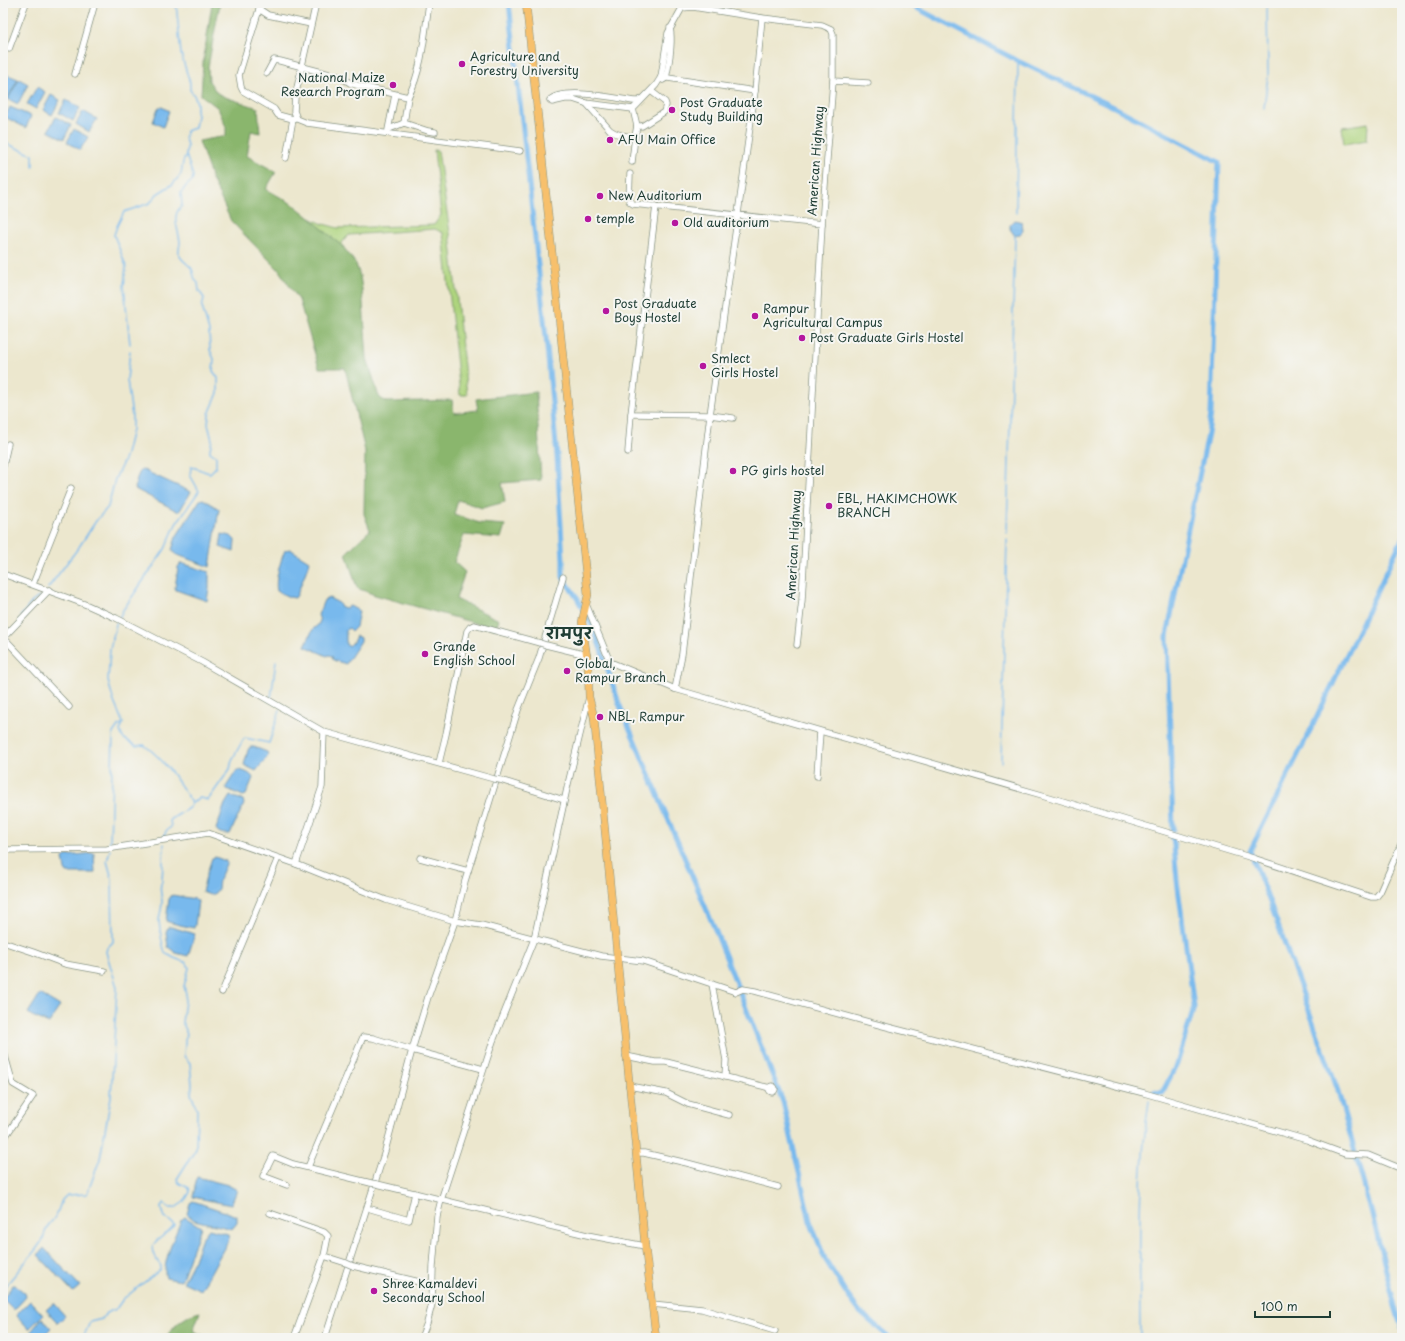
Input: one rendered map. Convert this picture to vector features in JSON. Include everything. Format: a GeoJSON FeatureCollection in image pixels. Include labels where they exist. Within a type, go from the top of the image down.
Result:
{"type":"FeatureCollection","features":[{"type":"Feature","properties":{"kind":"main road"},"geometry":{"type":"LineString","coordinates":[[526,3],[588,595],[582,622],[588,664],[589,697],[594,716],[626,1056],[645,1246],[656,1338]]}},
{"type":"Feature","properties":{"kind":"street"},"geometry":{"type":"LineString","coordinates":[[9,49],[26,3]]}},
{"type":"Feature","properties":{"kind":"street"},"geometry":{"type":"LineString","coordinates":[[75,74],[95,3]]}},
{"type":"Feature","properties":{"kind":"street"},"geometry":{"type":"LineString","coordinates":[[286,158],[295,119],[294,106],[316,3]]}},
{"type":"Feature","properties":{"kind":"street"},"geometry":{"type":"LineString","coordinates":[[404,123],[408,97],[421,57],[429,3]]}},
{"type":"Feature","properties":{"kind":"street"},"geometry":{"type":"LineString","coordinates":[[260,6],[268,15],[311,24]]}},
{"type":"Feature","properties":{"kind":"street"},"geometry":{"type":"LineString","coordinates":[[260,6],[239,75],[241,86],[244,91],[274,109],[278,115],[307,123],[388,131],[520,151]]}},
{"type":"Feature","properties":{"kind":"street","name":"American Highway"},"geometry":{"type":"LineString","coordinates":[[633,109],[663,78],[666,40],[670,28],[682,8],[693,7],[762,18],[817,24],[831,29],[834,40],[833,80],[822,224],[802,600],[797,645]]}},
{"type":"Feature","properties":{"kind":"street"},"geometry":{"type":"LineString","coordinates":[[675,689],[682,654],[710,415],[755,91],[762,18]]}},
{"type":"Feature","properties":{"kind":"street"},"geometry":{"type":"LineString","coordinates":[[267,73],[274,60],[341,77],[350,83],[360,86],[408,97]]}},
{"type":"Feature","properties":{"kind":"street"},"geometry":{"type":"LineString","coordinates":[[663,78],[755,91]]}},
{"type":"Feature","properties":{"kind":"street"},"geometry":{"type":"LineString","coordinates":[[833,80],[868,83]]}},
{"type":"Feature","properties":{"kind":"street"},"geometry":{"type":"LineString","coordinates":[[637,126],[642,126],[666,110],[665,102],[651,91]]}},
{"type":"Feature","properties":{"kind":"street"},"geometry":{"type":"LineString","coordinates":[[632,162],[637,126],[633,109],[569,99],[551,101],[554,96],[569,94],[640,101],[646,95]]}},
{"type":"Feature","properties":{"kind":"street"},"geometry":{"type":"LineString","coordinates":[[388,131],[395,95]]}},
{"type":"Feature","properties":{"kind":"street"},"geometry":{"type":"LineString","coordinates":[[585,102],[614,134],[635,137]]}},
{"type":"Feature","properties":{"kind":"street"},"geometry":{"type":"LineString","coordinates":[[388,131],[404,123],[435,132]]}},
{"type":"Feature","properties":{"kind":"street"},"geometry":{"type":"LineString","coordinates":[[630,174],[629,201],[633,204],[822,224]]}},
{"type":"Feature","properties":{"kind":"street"},"geometry":{"type":"LineString","coordinates":[[628,452],[631,414],[656,206]]}},
{"type":"Feature","properties":{"kind":"street"},"geometry":{"type":"LineString","coordinates":[[631,414],[710,415],[734,418]]}},
{"type":"Feature","properties":{"kind":"street"},"geometry":{"type":"LineString","coordinates":[[3,466],[8,444]]}},
{"type":"Feature","properties":{"kind":"street"},"geometry":{"type":"LineString","coordinates":[[33,584],[71,488]]}},
{"type":"Feature","properties":{"kind":"street"},"geometry":{"type":"LineString","coordinates":[[3,574],[49,590],[118,619],[202,662],[324,732],[497,779],[564,800]]}},
{"type":"Feature","properties":{"kind":"street"},"geometry":{"type":"LineString","coordinates":[[325,1338],[385,1151],[428,997],[518,710],[539,658],[563,577]]}},
{"type":"Feature","properties":{"kind":"street"},"geometry":{"type":"LineString","coordinates":[[49,590],[3,638],[70,707]]}},
{"type":"Feature","properties":{"kind":"street"},"geometry":{"type":"LineString","coordinates":[[586,607],[609,662]]}},
{"type":"Feature","properties":{"kind":"street"},"geometry":{"type":"LineString","coordinates":[[438,763],[446,734],[467,630],[470,627],[474,625],[587,655]]}},
{"type":"Feature","properties":{"kind":"street"},"geometry":{"type":"LineString","coordinates":[[588,664],[609,662],[675,689],[820,732],[1049,796],[1253,858],[1371,897],[1376,897],[1380,892],[1402,842]]}},
{"type":"Feature","properties":{"kind":"street"},"geometry":{"type":"LineString","coordinates":[[422,1338],[432,1304],[437,1216],[441,1200],[483,1069],[534,939],[564,800],[589,697]]}},
{"type":"Feature","properties":{"kind":"street"},"geometry":{"type":"LineString","coordinates":[[296,864],[322,787],[324,732]]}},
{"type":"Feature","properties":{"kind":"street"},"geometry":{"type":"LineString","coordinates":[[817,776],[820,732]]}},
{"type":"Feature","properties":{"kind":"street"},"geometry":{"type":"LineString","coordinates":[[3,850],[107,849],[208,833],[296,864],[386,900],[453,921],[481,925],[601,956],[643,961],[736,992],[743,989],[755,991],[872,1023],[1144,1093],[1303,1139],[1345,1154],[1368,1155],[1402,1170]]}},
{"type":"Feature","properties":{"kind":"street"},"geometry":{"type":"LineString","coordinates":[[222,992],[278,858]]}},
{"type":"Feature","properties":{"kind":"street"},"geometry":{"type":"LineString","coordinates":[[420,858],[468,871]]}},
{"type":"Feature","properties":{"kind":"street"},"geometry":{"type":"LineString","coordinates":[[3,942],[64,964],[104,971]]}},
{"type":"Feature","properties":{"kind":"street"},"geometry":{"type":"LineString","coordinates":[[712,984],[726,1060],[725,1077]]}},
{"type":"Feature","properties":{"kind":"street"},"geometry":{"type":"LineString","coordinates":[[308,1167],[363,1037],[373,1038],[483,1069]]}},
{"type":"Feature","properties":{"kind":"street"},"geometry":{"type":"LineString","coordinates":[[3,1049],[13,1084],[33,1096],[3,1140]]}},
{"type":"Feature","properties":{"kind":"street"},"geometry":{"type":"LineString","coordinates":[[626,1056],[655,1062],[666,1062],[770,1088]]}},
{"type":"Feature","properties":{"kind":"street"},"geometry":{"type":"LineString","coordinates":[[629,1086],[666,1093],[688,1104],[729,1115]]}},
{"type":"Feature","properties":{"kind":"street"},"geometry":{"type":"LineString","coordinates":[[636,1153],[644,1153],[687,1163],[778,1187]]}},
{"type":"Feature","properties":{"kind":"street"},"geometry":{"type":"LineString","coordinates":[[287,1185],[263,1176],[273,1156],[308,1167],[441,1200],[587,1235],[645,1246]]}},
{"type":"Feature","properties":{"kind":"street"},"geometry":{"type":"LineString","coordinates":[[371,1209],[409,1220],[414,1193]]}},
{"type":"Feature","properties":{"kind":"street"},"geometry":{"type":"LineString","coordinates":[[270,1214],[324,1232],[328,1236],[324,1256],[294,1338]]}},
{"type":"Feature","properties":{"kind":"street"},"geometry":{"type":"LineString","coordinates":[[324,1256],[353,1266],[432,1285]]}},
{"type":"Feature","properties":{"kind":"street"},"geometry":{"type":"LineString","coordinates":[[652,1304],[702,1309],[775,1331]]}},
{"type":"Feature","properties":{"kind":"green space"},"geometry":{"type":"Polygon","coordinates":[[[212,3],[220,3],[208,67],[209,81],[217,93],[258,108],[260,133],[251,131],[247,156],[276,172],[266,189],[294,205],[310,218],[344,248],[356,264],[362,289],[367,358],[380,398],[387,402],[452,400],[454,413],[478,410],[476,399],[536,392],[541,480],[502,483],[505,502],[482,508],[458,500],[454,514],[479,523],[505,525],[501,538],[464,535],[454,562],[465,572],[456,599],[499,620],[496,629],[375,595],[357,588],[346,553],[370,530],[364,514],[365,451],[345,368],[319,368],[299,300],[278,269],[231,221],[212,179],[199,141],[226,136],[226,127],[218,108],[201,95],[203,63],[212,3]]]}},
{"type":"Feature","properties":{"kind":"green space"},"geometry":{"type":"Polygon","coordinates":[[[1368,123],[1367,140],[1344,144],[1342,127],[1368,123]]]}},
{"type":"Feature","properties":{"kind":"green space"},"geometry":{"type":"Polygon","coordinates":[[[434,150],[438,151],[450,233],[467,395],[460,395],[443,233],[435,229],[349,235],[342,243],[344,248],[310,218],[323,224],[338,228],[434,225],[441,215],[434,150]]]}},
{"type":"Feature","properties":{"kind":"green space"},"geometry":{"type":"Polygon","coordinates":[[[200,1312],[193,1331],[208,1337],[207,1338],[166,1338],[173,1328],[181,1321],[190,1315],[200,1312]]]}},
{"type":"Feature","properties":{"kind":"water"},"geometry":{"type":"Polygon","coordinates":[[[8,75],[18,79],[7,100],[3,98],[3,85],[8,75]]]}},
{"type":"Feature","properties":{"kind":"water"},"geometry":{"type":"Polygon","coordinates":[[[19,79],[28,84],[18,104],[8,99],[19,79]]]}},
{"type":"Feature","properties":{"kind":"water"},"geometry":{"type":"Polygon","coordinates":[[[37,87],[45,92],[36,109],[27,104],[37,87]]]}},
{"type":"Feature","properties":{"kind":"water"},"geometry":{"type":"Polygon","coordinates":[[[51,95],[60,100],[52,115],[43,110],[51,95]]]}},
{"type":"Feature","properties":{"kind":"water"},"geometry":{"type":"Polygon","coordinates":[[[66,100],[80,108],[73,121],[59,113],[66,100]]]}},
{"type":"Feature","properties":{"kind":"water"},"geometry":{"type":"Polygon","coordinates":[[[10,107],[31,116],[26,128],[5,117],[10,107]]]}},
{"type":"Feature","properties":{"kind":"water"},"geometry":{"type":"Polygon","coordinates":[[[162,107],[169,111],[163,127],[153,122],[158,108],[162,107]]]}},
{"type":"Feature","properties":{"kind":"water"},"geometry":{"type":"Polygon","coordinates":[[[83,111],[97,119],[89,132],[76,124],[83,111]]]}},
{"type":"Feature","properties":{"kind":"water"},"geometry":{"type":"Polygon","coordinates":[[[56,117],[71,125],[64,139],[48,131],[56,117]]]}},
{"type":"Feature","properties":{"kind":"water"},"geometry":{"type":"Polygon","coordinates":[[[74,129],[88,137],[80,150],[67,142],[74,129]]]}},
{"type":"Feature","properties":{"kind":"water"},"geometry":{"type":"Polygon","coordinates":[[[1015,220],[1022,222],[1023,231],[1019,235],[1015,236],[1010,229],[1010,225],[1015,220]]]}},
{"type":"Feature","properties":{"kind":"water"},"geometry":{"type":"Polygon","coordinates":[[[141,469],[191,492],[179,512],[135,489],[137,478],[141,469]]]}},
{"type":"Feature","properties":{"kind":"water"},"geometry":{"type":"Polygon","coordinates":[[[203,499],[219,509],[210,567],[175,554],[172,550],[176,537],[200,500],[203,499]]]}},
{"type":"Feature","properties":{"kind":"water"},"geometry":{"type":"Polygon","coordinates":[[[222,534],[231,536],[235,540],[234,552],[220,547],[222,534]]]}},
{"type":"Feature","properties":{"kind":"water"},"geometry":{"type":"Polygon","coordinates":[[[290,549],[309,561],[295,598],[289,597],[277,591],[276,587],[278,570],[283,554],[285,550],[290,549]]]}},
{"type":"Feature","properties":{"kind":"water"},"geometry":{"type":"Polygon","coordinates":[[[181,563],[209,572],[207,601],[176,590],[178,567],[181,563]]]}},
{"type":"Feature","properties":{"kind":"water"},"geometry":{"type":"Polygon","coordinates":[[[329,598],[339,603],[340,606],[345,608],[350,606],[359,611],[356,627],[352,631],[349,628],[346,630],[346,645],[349,646],[356,636],[361,638],[361,641],[346,664],[333,660],[332,656],[327,656],[305,646],[313,629],[320,621],[318,615],[324,600],[329,598]]]}},
{"type":"Feature","properties":{"kind":"water"},"geometry":{"type":"Polygon","coordinates":[[[250,747],[267,752],[268,756],[256,771],[244,765],[250,747]]]}},
{"type":"Feature","properties":{"kind":"water"},"geometry":{"type":"Polygon","coordinates":[[[237,770],[246,772],[253,778],[246,795],[243,796],[227,789],[226,787],[237,770]]]}},
{"type":"Feature","properties":{"kind":"water"},"geometry":{"type":"Polygon","coordinates":[[[230,796],[243,800],[244,804],[230,834],[224,834],[220,833],[216,829],[225,804],[230,796]]]}},
{"type":"Feature","properties":{"kind":"water"},"geometry":{"type":"Polygon","coordinates":[[[94,853],[95,873],[67,873],[65,870],[63,858],[65,856],[94,853]]]}},
{"type":"Feature","properties":{"kind":"water"},"geometry":{"type":"Polygon","coordinates":[[[215,857],[226,861],[226,864],[219,880],[218,889],[214,894],[210,895],[202,892],[212,858],[215,857]]]}},
{"type":"Feature","properties":{"kind":"water"},"geometry":{"type":"Polygon","coordinates":[[[172,895],[195,899],[198,901],[194,928],[166,921],[169,899],[172,895]]]}},
{"type":"Feature","properties":{"kind":"water"},"geometry":{"type":"Polygon","coordinates":[[[168,927],[195,934],[188,956],[176,953],[168,947],[166,932],[168,927]]]}},
{"type":"Feature","properties":{"kind":"water"},"geometry":{"type":"Polygon","coordinates":[[[40,994],[60,1006],[49,1023],[28,1013],[40,994]]]}},
{"type":"Feature","properties":{"kind":"water"},"geometry":{"type":"Polygon","coordinates":[[[197,1177],[228,1185],[237,1190],[231,1205],[193,1197],[197,1177]]]}},
{"type":"Feature","properties":{"kind":"water"},"geometry":{"type":"Polygon","coordinates":[[[193,1201],[237,1216],[237,1223],[232,1229],[194,1220],[187,1214],[190,1203],[193,1201]]]}},
{"type":"Feature","properties":{"kind":"water"},"geometry":{"type":"Polygon","coordinates":[[[185,1217],[201,1227],[181,1281],[166,1278],[165,1272],[167,1257],[181,1220],[185,1217]]]}},
{"type":"Feature","properties":{"kind":"water"},"geometry":{"type":"Polygon","coordinates":[[[209,1229],[228,1234],[229,1239],[201,1290],[183,1282],[193,1263],[202,1238],[209,1229]]]}},
{"type":"Feature","properties":{"kind":"water"},"geometry":{"type":"Polygon","coordinates":[[[44,1248],[80,1286],[73,1292],[38,1255],[44,1248]]]}},
{"type":"Feature","properties":{"kind":"water"},"geometry":{"type":"Polygon","coordinates":[[[13,1285],[25,1293],[26,1297],[14,1310],[3,1299],[13,1285]]]}},
{"type":"Feature","properties":{"kind":"water"},"geometry":{"type":"Polygon","coordinates":[[[30,1301],[43,1315],[29,1329],[16,1315],[30,1301]]]}},
{"type":"Feature","properties":{"kind":"water"},"geometry":{"type":"Polygon","coordinates":[[[54,1303],[65,1316],[58,1323],[46,1310],[54,1303]]]}},
{"type":"Feature","properties":{"kind":"water"},"geometry":{"type":"Polygon","coordinates":[[[42,1318],[51,1328],[41,1338],[32,1338],[29,1334],[42,1318]]]}},
{"type":"Feature","properties":{"kind":"waterway"},"geometry":{"type":"LineString","coordinates":[[164,837],[166,831],[171,827],[170,820],[190,807],[192,803],[171,771],[152,751],[144,745],[136,746],[123,738],[120,731],[123,723],[114,702],[108,681],[110,649],[116,624],[123,610],[165,549],[176,524],[199,491],[190,475],[191,467],[210,473],[216,467],[216,456],[210,452],[212,440],[208,424],[209,414],[218,393],[218,378],[213,371],[214,359],[210,350],[209,331],[202,307],[204,298],[199,291],[198,283],[194,278],[192,269],[181,259],[179,254],[180,242],[176,223],[176,214],[182,206],[181,193],[192,181],[193,176],[186,155],[186,131],[195,128],[197,115],[197,103],[190,90],[190,83],[181,54],[176,3]]}},
{"type":"Feature","properties":{"kind":"waterway"},"geometry":{"type":"LineString","coordinates":[[509,3],[546,337],[557,456],[563,577],[577,598],[595,632],[620,706],[716,932],[783,1102],[810,1221],[825,1259],[860,1312],[890,1338]]}},
{"type":"Feature","properties":{"kind":"waterway"},"geometry":{"type":"LineString","coordinates":[[907,3],[1018,61],[1116,108],[1219,162],[1211,413],[1167,636],[1173,830]]}},
{"type":"Feature","properties":{"kind":"waterway"},"geometry":{"type":"LineString","coordinates":[[1264,108],[1268,76],[1267,3]]}},
{"type":"Feature","properties":{"kind":"waterway"},"geometry":{"type":"LineString","coordinates":[[1016,213],[1018,61]]}},
{"type":"Feature","properties":{"kind":"waterway"},"geometry":{"type":"LineString","coordinates":[[3,142],[33,155],[33,167]]}},
{"type":"Feature","properties":{"kind":"waterway"},"geometry":{"type":"LineString","coordinates":[[130,344],[124,286],[126,266],[114,235],[124,212],[150,203],[157,194],[173,184],[181,174],[186,155]]}},
{"type":"Feature","properties":{"kind":"waterway"},"geometry":{"type":"LineString","coordinates":[[1007,533],[1015,236]]}},
{"type":"Feature","properties":{"kind":"waterway"},"geometry":{"type":"LineString","coordinates":[[48,588],[79,547],[96,521],[108,507],[115,479],[125,458],[132,430],[132,416],[127,380],[130,351]]}},
{"type":"Feature","properties":{"kind":"waterway"},"geometry":{"type":"LineString","coordinates":[[1402,539],[1312,727],[1250,851],[1338,1091],[1372,1214],[1394,1303],[1402,1328]]}},
{"type":"Feature","properties":{"kind":"waterway"},"geometry":{"type":"LineString","coordinates":[[1001,762],[1007,540]]}},
{"type":"Feature","properties":{"kind":"waterway"},"geometry":{"type":"LineString","coordinates":[[21,616],[32,602],[40,596]]}},
{"type":"Feature","properties":{"kind":"waterway"},"geometry":{"type":"LineString","coordinates":[[271,698],[276,661]]}},
{"type":"Feature","properties":{"kind":"waterway"},"geometry":{"type":"LineString","coordinates":[[192,802],[200,798],[208,800],[230,769],[232,760],[245,738],[269,743],[280,710]]}},
{"type":"Feature","properties":{"kind":"waterway"},"geometry":{"type":"LineString","coordinates":[[110,846],[113,733],[118,726],[122,724]]}},
{"type":"Feature","properties":{"kind":"waterway"},"geometry":{"type":"LineString","coordinates":[[1154,1092],[1162,1093],[1177,1064],[1194,1007],[1177,880],[1173,836]]}},
{"type":"Feature","properties":{"kind":"waterway"},"geometry":{"type":"LineString","coordinates":[[83,1338],[90,1322],[102,1319],[106,1313],[116,1309],[123,1299],[160,1270],[161,1266],[152,1251],[153,1246],[155,1242],[174,1225],[163,1215],[161,1206],[164,1203],[169,1208],[175,1208],[184,1202],[190,1192],[189,1188],[179,1183],[177,1179],[196,1149],[197,1109],[191,1094],[192,1085],[190,1063],[184,1056],[186,1030],[182,1022],[186,994],[184,986],[189,968],[187,963],[165,953],[162,941],[159,921],[162,905],[160,886],[162,881],[164,844]]}},
{"type":"Feature","properties":{"kind":"waterway"},"geometry":{"type":"LineString","coordinates":[[3,1289],[42,1241],[47,1227],[56,1216],[62,1200],[67,1195],[87,1194],[100,1159],[111,1097],[117,987],[106,952],[107,948],[113,942],[112,879],[107,861],[110,850]]}},
{"type":"Feature","properties":{"kind":"waterway"},"geometry":{"type":"LineString","coordinates":[[1140,1338],[1141,1189],[1145,1130],[1149,1101]]}},
{"type":"Feature","properties":{"kind":"place","name":"Agriculture and Forestry University"},"geometry":{"type":"Point","coordinates":[462,64]}},
{"type":"Feature","properties":{"kind":"place","name":"National Maize Research Program"},"geometry":{"type":"Point","coordinates":[393,85]}},
{"type":"Feature","properties":{"kind":"place","name":"Post Graduate Study Building"},"geometry":{"type":"Point","coordinates":[672,110]}},
{"type":"Feature","properties":{"kind":"place","name":"AFU Main Office"},"geometry":{"type":"Point","coordinates":[610,140]}},
{"type":"Feature","properties":{"kind":"place","name":"New Auditorium"},"geometry":{"type":"Point","coordinates":[600,196]}},
{"type":"Feature","properties":{"kind":"place","name":"temple"},"geometry":{"type":"Point","coordinates":[588,219]}},
{"type":"Feature","properties":{"kind":"place","name":"Old auditorium"},"geometry":{"type":"Point","coordinates":[675,223]}},
{"type":"Feature","properties":{"kind":"place","name":"Post Graduate Boys Hostel"},"geometry":{"type":"Point","coordinates":[606,311]}},
{"type":"Feature","properties":{"kind":"place","name":"Rampur Agricultural Campus"},"geometry":{"type":"Point","coordinates":[755,316]}},
{"type":"Feature","properties":{"kind":"place","name":"Post Graduate Girls Hostel"},"geometry":{"type":"Point","coordinates":[802,338]}},
{"type":"Feature","properties":{"kind":"place","name":"Smlect Girls Hostel"},"geometry":{"type":"Point","coordinates":[703,366]}},
{"type":"Feature","properties":{"kind":"place","name":"PG girls hostel"},"geometry":{"type":"Point","coordinates":[733,471]}},
{"type":"Feature","properties":{"kind":"place","name":"EBL, HAKIMCHOWK BRANCH"},"geometry":{"type":"Point","coordinates":[829,506]}},
{"type":"Feature","properties":{"kind":"place","name":"Grande English School"},"geometry":{"type":"Point","coordinates":[425,654]}},
{"type":"Feature","properties":{"kind":"place","name":"Global, Rampur Branch"},"geometry":{"type":"Point","coordinates":[567,671]}},
{"type":"Feature","properties":{"kind":"place","name":"NBL, Rampur"},"geometry":{"type":"Point","coordinates":[600,717]}},
{"type":"Feature","properties":{"kind":"place","name":"Shree Kamaldevi Secondary School"},"geometry":{"type":"Point","coordinates":[374,1291]}},
{"type":"Feature","properties":{"kind":"district","name":"रामपुर"},"geometry":{"type":"Point","coordinates":[569,633]}}]}
